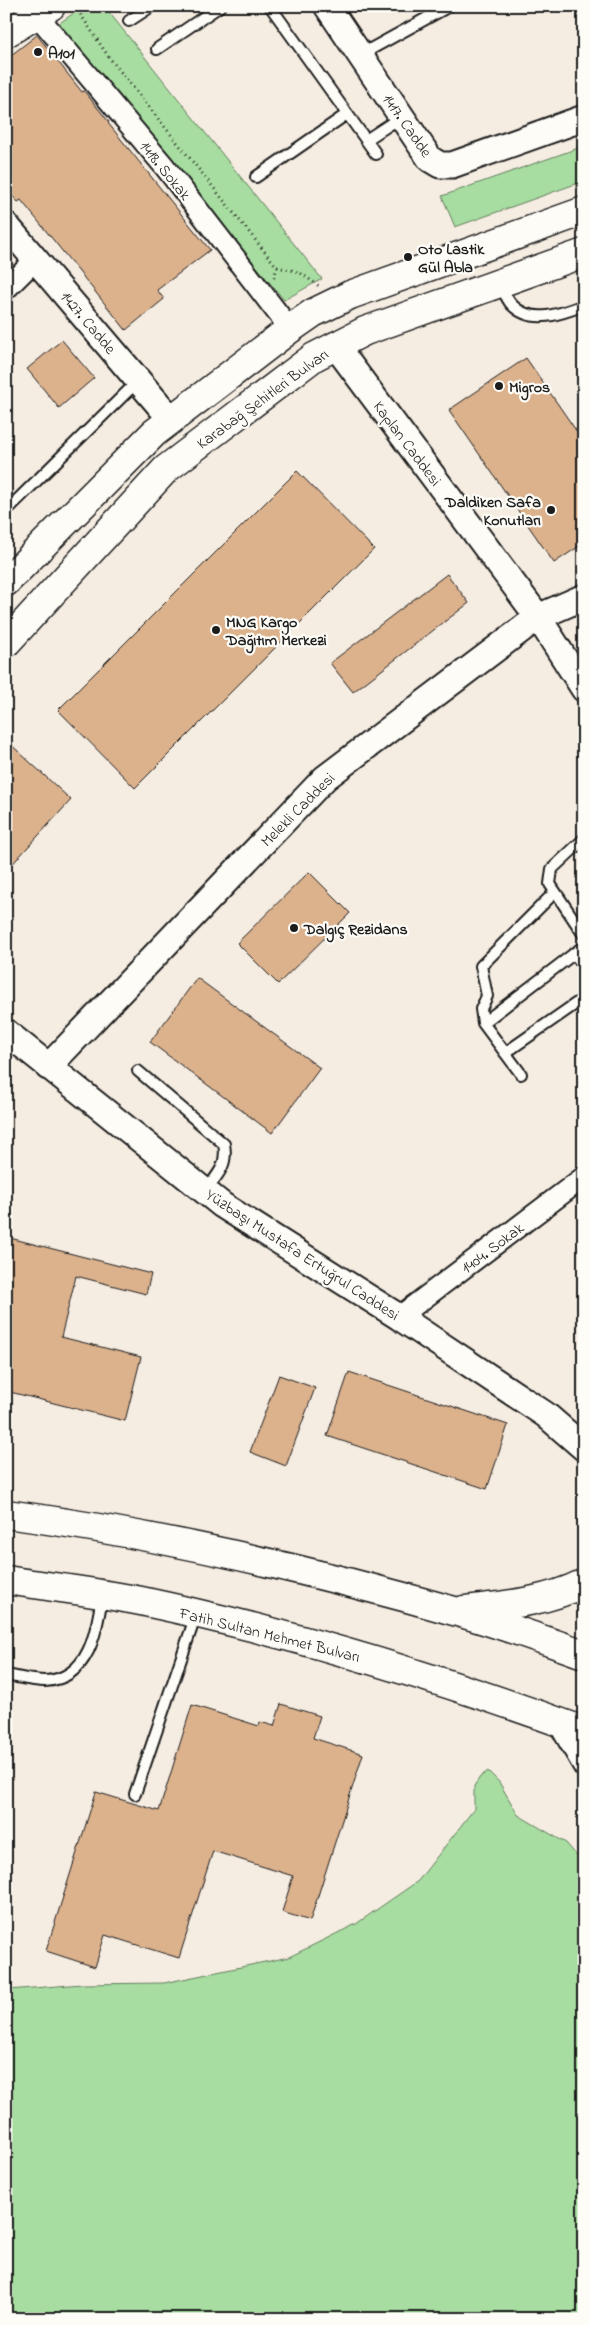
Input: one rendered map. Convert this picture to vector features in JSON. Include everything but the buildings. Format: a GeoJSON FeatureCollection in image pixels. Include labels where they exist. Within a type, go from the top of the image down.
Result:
{"type":"FeatureCollection","features":[{"type":"Feature","properties":{"kind":"main road"},"geometry":{"type":"LineString","coordinates":[[6,33],[44,11]]}},
{"type":"Feature","properties":{"kind":"main road"},"geometry":{"type":"LineString","coordinates":[[6,582],[139,446],[171,419],[290,328],[330,304],[584,211]]}},
{"type":"Feature","properties":{"kind":"main road","name":"Karabağ Şehitleri Bulvarı"},"geometry":{"type":"LineString","coordinates":[[6,643],[166,469],[296,369],[335,345],[365,331],[584,253]]}},
{"type":"Feature","properties":{"kind":"main road"},"geometry":{"type":"LineString","coordinates":[[6,1514],[96,1526],[279,1565],[456,1611],[584,1654]]}},
{"type":"Feature","properties":{"kind":"main road","name":"Fatih Sultan Mehmet Bulvarı"},"geometry":{"type":"LineString","coordinates":[[6,1580],[102,1595],[196,1614],[306,1640],[511,1704],[584,1731]]}},
{"type":"Feature","properties":{"kind":"main road"},"geometry":{"type":"LineString","coordinates":[[456,1611],[533,1602],[563,1593],[584,1583]]}},
{"type":"Feature","properties":{"kind":"street","name":"1417. Cadde"},"geometry":{"type":"LineString","coordinates":[[328,6],[430,159],[440,165],[452,165],[584,118]]}},
{"type":"Feature","properties":{"kind":"street","name":"1418. Sokak"},"geometry":{"type":"LineString","coordinates":[[44,11],[290,328]]}},
{"type":"Feature","properties":{"kind":"street","name":"1427. Cadde"},"geometry":{"type":"LineString","coordinates":[[6,225],[171,419]]}},
{"type":"Feature","properties":{"kind":"street"},"geometry":{"type":"LineString","coordinates":[[6,289],[36,259]]}},
{"type":"Feature","properties":{"kind":"street","name":"Kaplan Caddesi"},"geometry":{"type":"LineString","coordinates":[[335,345],[538,617],[584,689]]}},
{"type":"Feature","properties":{"kind":"street","name":"Melekli Caddesi"},"geometry":{"type":"LineString","coordinates":[[48,1067],[325,778],[538,617],[584,597]]}},
{"type":"Feature","properties":{"kind":"street","name":"Yüzbaşı Mustafa Ertuğrul Caddesi"},"geometry":{"type":"LineString","coordinates":[[6,1032],[222,1205],[400,1317],[546,1415],[584,1448]]}},
{"type":"Feature","properties":{"kind":"street","name":"1404. Sokak"},"geometry":{"type":"LineString","coordinates":[[400,1317],[584,1177]]}},
{"type":"Feature","properties":{"kind":"street"},"geometry":{"type":"LineString","coordinates":[[557,1721],[584,1767]]}},
{"type":"Feature","properties":{"kind":"lane"},"geometry":{"type":"LineString","coordinates":[[129,21],[152,6]]}},
{"type":"Feature","properties":{"kind":"lane"},"geometry":{"type":"LineString","coordinates":[[157,49],[220,6]]}},
{"type":"Feature","properties":{"kind":"lane"},"geometry":{"type":"LineString","coordinates":[[270,6],[376,154]]}},
{"type":"Feature","properties":{"kind":"lane"},"geometry":{"type":"LineString","coordinates":[[360,55],[449,6]]}},
{"type":"Feature","properties":{"kind":"lane"},"geometry":{"type":"LineString","coordinates":[[256,177],[347,114]]}},
{"type":"Feature","properties":{"kind":"lane"},"geometry":{"type":"LineString","coordinates":[[366,140],[402,116]]}},
{"type":"Feature","properties":{"kind":"lane"},"geometry":{"type":"LineString","coordinates":[[499,283],[512,305],[528,314],[553,317],[584,306]]}},
{"type":"Feature","properties":{"kind":"lane"},"geometry":{"type":"LineString","coordinates":[[6,511],[139,381]]}},
{"type":"Feature","properties":{"kind":"lane"},"geometry":{"type":"LineString","coordinates":[[584,839],[552,869],[550,884],[554,893],[584,935]]}},
{"type":"Feature","properties":{"kind":"lane"},"geometry":{"type":"LineString","coordinates":[[521,1074],[483,1023],[481,1009],[487,996],[480,966],[554,893]]}},
{"type":"Feature","properties":{"kind":"lane"},"geometry":{"type":"LineString","coordinates":[[483,1023],[584,946]]}},
{"type":"Feature","properties":{"kind":"lane"},"geometry":{"type":"LineString","coordinates":[[574,953],[584,967]]}},
{"type":"Feature","properties":{"kind":"lane"},"geometry":{"type":"LineString","coordinates":[[505,1053],[584,998]]}},
{"type":"Feature","properties":{"kind":"lane"},"geometry":{"type":"LineString","coordinates":[[138,1071],[224,1144],[227,1157],[218,1175],[205,1191]]}},
{"type":"Feature","properties":{"kind":"lane"},"geometry":{"type":"LineString","coordinates":[[6,1675],[45,1681],[66,1676],[85,1659],[98,1628],[102,1595]]}},
{"type":"Feature","properties":{"kind":"lane"},"geometry":{"type":"LineString","coordinates":[[135,1794],[196,1614]]}},
{"type":"Feature","properties":{"kind":"path"},"geometry":{"type":"LineString","coordinates":[[75,6],[108,56],[277,267],[299,272],[320,286],[330,304]]}},
{"type":"Feature","properties":{"kind":"path"},"geometry":{"type":"LineString","coordinates":[[268,301],[277,267]]}},
{"type":"Feature","properties":{"kind":"green space"},"geometry":{"type":"Polygon","coordinates":[[[84,6],[104,6],[322,279],[284,300],[58,24],[84,6]]]}},
{"type":"Feature","properties":{"kind":"green space"},"geometry":{"type":"Polygon","coordinates":[[[584,146],[584,181],[455,227],[442,196],[584,146]]]}},
{"type":"Feature","properties":{"kind":"green space"},"geometry":{"type":"Polygon","coordinates":[[[488,1771],[499,1782],[518,1815],[566,1843],[584,1864],[584,2319],[6,2319],[6,1988],[8,1990],[82,1984],[164,1983],[289,1957],[356,1924],[418,1881],[474,1809],[474,1786],[480,1777],[488,1771]]]}},
{"type":"Feature","properties":{"kind":"place","name":"A101"},"geometry":{"type":"Point","coordinates":[38,52]}},
{"type":"Feature","properties":{"kind":"place","name":"Oto Lastik Gül Abla"},"geometry":{"type":"Point","coordinates":[408,257]}},
{"type":"Feature","properties":{"kind":"place","name":"Migros"},"geometry":{"type":"Point","coordinates":[499,386]}},
{"type":"Feature","properties":{"kind":"place","name":"Daldiken Safa Konutları"},"geometry":{"type":"Point","coordinates":[551,510]}},
{"type":"Feature","properties":{"kind":"place","name":"MNG Kargo Dağıtım Merkezi"},"geometry":{"type":"Point","coordinates":[216,630]}},
{"type":"Feature","properties":{"kind":"place","name":"Dalgıç Rezidans"},"geometry":{"type":"Point","coordinates":[294,928]}}]}
